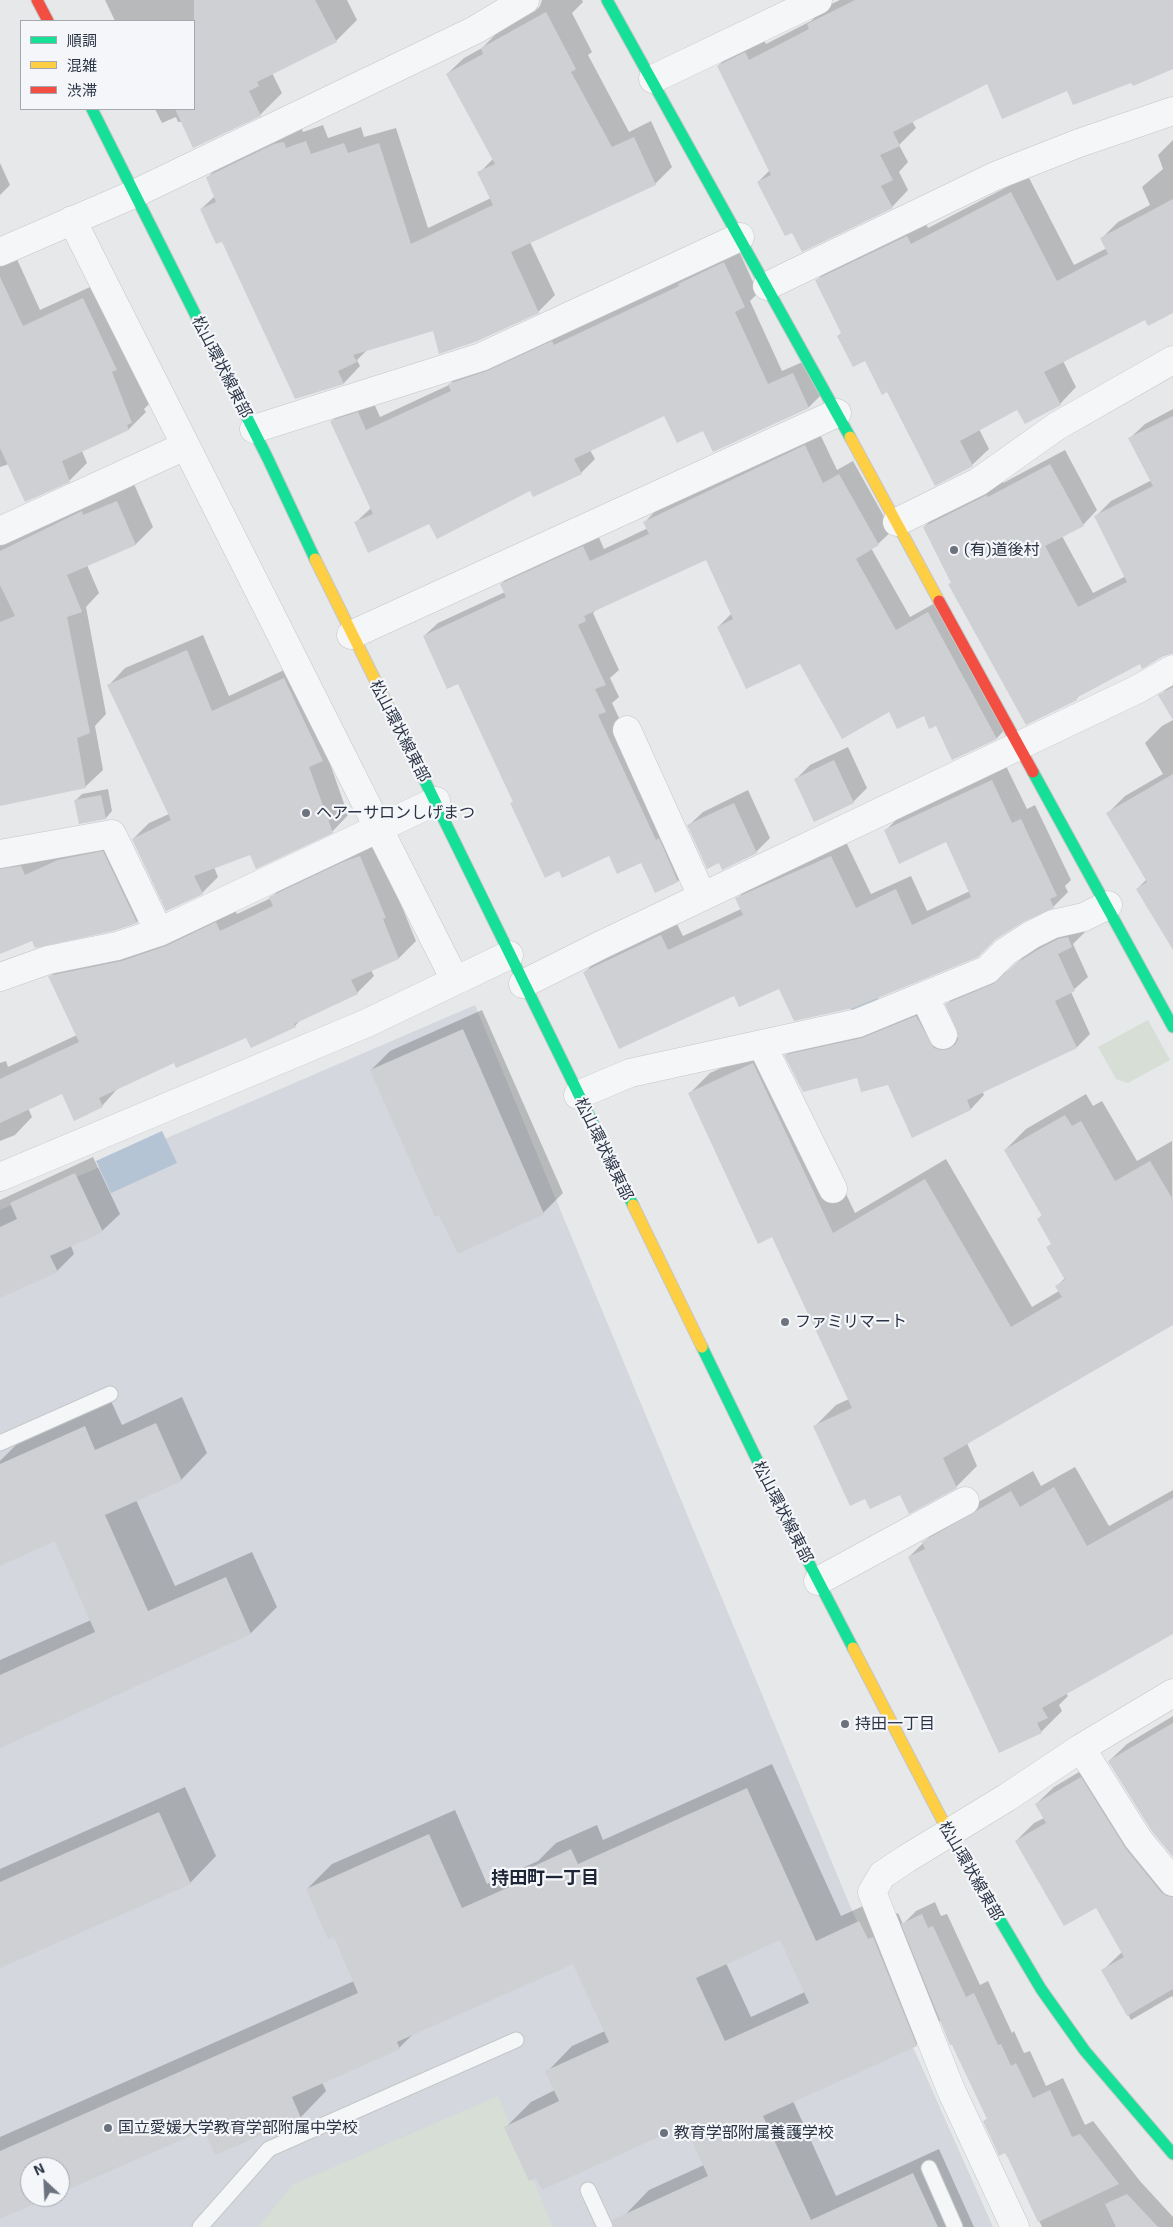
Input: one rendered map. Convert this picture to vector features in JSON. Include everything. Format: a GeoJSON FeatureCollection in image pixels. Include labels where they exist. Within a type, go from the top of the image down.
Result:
{"type":"FeatureCollection","features":[{"type":"Feature","properties":{"kind":"street"},"geometry":{"type":"LineString","coordinates":[[37,0],[47,20]]}},
{"type":"Feature","properties":{"kind":"street"},"geometry":{"type":"LineString","coordinates":[[0,252],[134,194],[475,30],[525,0]]}},
{"type":"Feature","properties":{"kind":"street"},"geometry":{"type":"LineString","coordinates":[[607,0],[768,286],[1170,1016]]}},
{"type":"Feature","properties":{"kind":"street"},"geometry":{"type":"LineString","coordinates":[[653,79],[818,0]]}},
{"type":"Feature","properties":{"kind":"street","name":"松山環状線東部"},"geometry":{"type":"LineString","coordinates":[[92,110],[254,430],[351,635],[436,801],[523,984],[772,1491],[949,1833],[1036,1980],[1085,2051],[1173,2154]]}},
{"type":"Feature","properties":{"kind":"street"},"geometry":{"type":"LineString","coordinates":[[768,286],[995,176],[1079,143],[1173,111]]}},
{"type":"Feature","properties":{"kind":"street"},"geometry":{"type":"LineString","coordinates":[[72,220],[455,980]]}},
{"type":"Feature","properties":{"kind":"street"},"geometry":{"type":"LineString","coordinates":[[254,430],[481,357],[740,237]]}},
{"type":"Feature","properties":{"kind":"street"},"geometry":{"type":"LineString","coordinates":[[897,522],[978,482],[1057,426],[1173,360]]}},
{"type":"Feature","properties":{"kind":"street"},"geometry":{"type":"LineString","coordinates":[[351,635],[837,413]]}},
{"type":"Feature","properties":{"kind":"street"},"geometry":{"type":"LineString","coordinates":[[0,531],[185,446]]}},
{"type":"Feature","properties":{"kind":"street"},"geometry":{"type":"LineString","coordinates":[[523,984],[702,896],[1021,746],[1138,689],[1173,669]]}},
{"type":"Feature","properties":{"kind":"street"},"geometry":{"type":"LineString","coordinates":[[627,730],[702,896]]}},
{"type":"Feature","properties":{"kind":"street"},"geometry":{"type":"LineString","coordinates":[[0,977],[48,960],[118,946],[159,932],[436,801]]}},
{"type":"Feature","properties":{"kind":"street"},"geometry":{"type":"LineString","coordinates":[[0,854],[112,834],[159,932]]}},
{"type":"Feature","properties":{"kind":"street"},"geometry":{"type":"LineString","coordinates":[[578,1095],[630,1073],[858,1024],[988,970],[1005,952],[1031,935],[1053,924],[1084,918],[1108,905]]}},
{"type":"Feature","properties":{"kind":"street"},"geometry":{"type":"LineString","coordinates":[[0,1177],[367,1023],[509,955]]}},
{"type":"Feature","properties":{"kind":"street"},"geometry":{"type":"LineString","coordinates":[[924,996],[943,1035]]}},
{"type":"Feature","properties":{"kind":"street"},"geometry":{"type":"LineString","coordinates":[[762,1045],[833,1189]]}},
{"type":"Feature","properties":{"kind":"street"},"geometry":{"type":"LineString","coordinates":[[818,1581],[965,1500]]}},
{"type":"Feature","properties":{"kind":"street"},"geometry":{"type":"LineString","coordinates":[[1016,2227],[951,2090],[872,1892],[882,1875],[1081,1748],[1173,1693]]}},
{"type":"Feature","properties":{"kind":"street"},"geometry":{"type":"LineString","coordinates":[[1081,1748],[1138,1839],[1173,1882]]}},
{"type":"Feature","properties":{"kind":"lane"},"geometry":{"type":"LineString","coordinates":[[0,1442],[110,1394]]}},
{"type":"Feature","properties":{"kind":"lane"},"geometry":{"type":"LineString","coordinates":[[200,2227],[269,2149],[516,2040]]}},
{"type":"Feature","properties":{"kind":"lane"},"geometry":{"type":"LineString","coordinates":[[929,2168],[955,2227]]}},
{"type":"Feature","properties":{"kind":"lane"},"geometry":{"type":"LineString","coordinates":[[588,2190],[605,2227]]}},
{"type":"Feature","properties":{"kind":"shaded area"},"geometry":{"type":"Polygon","coordinates":[[[475,1005],[848,1901],[993,2227],[0,2227],[0,1210],[475,1005]]]}},
{"type":"Feature","properties":{"kind":"shaded area"},"geometry":{"type":"Polygon","coordinates":[[[1148,1020],[1170,1060],[1128,1083],[1116,1079],[1098,1047],[1148,1020]]]}},
{"type":"Feature","properties":{"kind":"shaded area"},"geometry":{"type":"Polygon","coordinates":[[[498,2096],[553,2227],[258,2227],[292,2185],[498,2096]]]}},
{"type":"Feature","properties":{"kind":"water"},"geometry":{"type":"Polygon","coordinates":[[[162,1131],[177,1163],[111,1193],[96,1161],[162,1131]]]}},
{"type":"Feature","properties":{"kind":"building"},"geometry":{"type":"Polygon","coordinates":[[[194,0],[315,0],[337,42],[257,82],[259,86],[249,91],[261,116],[193,148],[175,110],[195,110],[194,0]]]}},
{"type":"Feature","properties":{"kind":"building"},"geometry":{"type":"Polygon","coordinates":[[[855,0],[1173,0],[1173,69],[1133,86],[1131,83],[1073,105],[1067,91],[1002,119],[987,84],[893,132],[900,146],[880,155],[893,180],[881,186],[893,208],[802,252],[792,233],[785,236],[757,182],[771,175],[717,66],[745,52],[749,60],[809,29],[807,24],[855,0]]]}},
{"type":"Feature","properties":{"kind":"building"},"geometry":{"type":"Polygon","coordinates":[[[546,12],[576,69],[571,72],[612,147],[634,137],[656,185],[511,252],[539,313],[475,342],[439,354],[433,331],[353,355],[357,362],[338,371],[344,384],[295,399],[222,242],[216,244],[200,209],[216,202],[206,177],[274,144],[284,142],[286,148],[306,141],[311,154],[344,143],[348,153],[379,143],[411,244],[493,205],[477,172],[495,164],[446,74],[483,54],[481,48],[546,12]]]}},
{"type":"Feature","properties":{"kind":"building"},"geometry":{"type":"Polygon","coordinates":[[[1011,192],[1057,281],[1108,254],[1100,238],[1173,199],[1173,313],[1148,326],[1145,320],[1044,372],[1061,405],[1025,424],[1017,410],[960,441],[973,466],[935,486],[887,392],[882,395],[865,361],[853,367],[837,336],[841,333],[815,280],[907,236],[911,244],[1011,192]]]}},
{"type":"Feature","properties":{"kind":"building"},"geometry":{"type":"Polygon","coordinates":[[[724,262],[745,307],[735,312],[768,384],[793,373],[809,408],[713,452],[703,431],[677,443],[664,416],[574,459],[582,474],[533,497],[530,491],[437,539],[429,524],[368,553],[354,522],[373,514],[330,421],[358,412],[366,430],[451,391],[448,384],[487,371],[552,341],[554,345],[679,286],[678,284],[724,262]]]}},
{"type":"Feature","properties":{"kind":"building"},"geometry":{"type":"Polygon","coordinates":[[[0,277],[23,326],[83,298],[117,370],[112,372],[132,423],[127,425],[129,430],[62,461],[70,482],[25,502],[0,448],[0,277]]]}},
{"type":"Feature","properties":{"kind":"building"},"geometry":{"type":"Polygon","coordinates":[[[1173,416],[1173,653],[1165,655],[1142,669],[1140,664],[1076,698],[1077,700],[1026,725],[948,584],[951,583],[923,527],[987,495],[988,497],[1050,464],[1084,526],[1045,546],[1078,607],[1127,582],[1094,516],[1153,486],[1128,438],[1173,416]]]}},
{"type":"Feature","properties":{"kind":"building"},"geometry":{"type":"Polygon","coordinates":[[[805,445],[823,483],[839,474],[879,545],[856,559],[896,630],[928,612],[997,739],[952,760],[936,726],[929,729],[924,716],[897,729],[889,712],[842,739],[800,664],[746,689],[717,627],[733,619],[706,560],[584,616],[586,621],[578,625],[606,685],[595,689],[606,712],[598,715],[656,840],[659,838],[678,882],[655,893],[641,863],[617,874],[609,856],[562,878],[559,871],[545,878],[510,803],[513,802],[458,684],[447,689],[423,636],[506,597],[500,584],[583,546],[590,561],[649,534],[643,522],[805,445]]]}},
{"type":"Feature","properties":{"kind":"building"},"geometry":{"type":"Polygon","coordinates":[[[117,501],[136,545],[67,575],[82,612],[67,617],[90,733],[77,738],[86,788],[0,806],[0,622],[15,616],[0,585],[0,551],[82,511],[83,515],[117,501]]]}},
{"type":"Feature","properties":{"kind":"building"},"geometry":{"type":"Polygon","coordinates":[[[187,650],[212,711],[284,678],[323,761],[309,767],[333,833],[256,869],[250,855],[194,876],[203,894],[166,911],[132,839],[171,820],[107,685],[187,650]]]}},
{"type":"Feature","properties":{"kind":"building"},"geometry":{"type":"Polygon","coordinates":[[[1173,687],[1173,720],[1158,695],[1173,687]]]}},
{"type":"Feature","properties":{"kind":"building"},"geometry":{"type":"Polygon","coordinates":[[[834,760],[854,803],[814,822],[794,779],[834,760]]]}},
{"type":"Feature","properties":{"kind":"building"},"geometry":{"type":"Polygon","coordinates":[[[1173,774],[1173,950],[1136,889],[1147,882],[1106,813],[1173,774]]]}},
{"type":"Feature","properties":{"kind":"building"},"geometry":{"type":"Polygon","coordinates":[[[992,780],[1012,823],[1021,819],[1057,896],[1050,899],[1054,908],[1023,922],[996,939],[978,957],[853,1008],[794,1021],[779,989],[739,1007],[734,996],[619,1049],[583,972],[661,935],[668,950],[743,915],[735,898],[831,856],[856,908],[896,889],[912,925],[971,897],[946,842],[899,864],[884,830],[992,780]]]}},
{"type":"Feature","properties":{"kind":"building"},"geometry":{"type":"Polygon","coordinates":[[[101,795],[106,819],[79,824],[74,800],[101,795]]]}},
{"type":"Feature","properties":{"kind":"building"},"geometry":{"type":"Polygon","coordinates":[[[734,803],[757,853],[722,870],[719,863],[707,869],[687,825],[734,803]]]}},
{"type":"Feature","properties":{"kind":"building"},"geometry":{"type":"Polygon","coordinates":[[[103,851],[137,923],[113,931],[35,948],[32,941],[0,954],[0,869],[21,866],[25,875],[58,860],[103,851]]]}},
{"type":"Feature","properties":{"kind":"building"},"geometry":{"type":"Polygon","coordinates":[[[360,856],[386,918],[383,919],[399,959],[351,980],[358,994],[294,1024],[296,1027],[251,1048],[246,1038],[176,1068],[174,1063],[99,1098],[103,1107],[74,1121],[62,1094],[0,1123],[0,1079],[79,1042],[48,976],[122,961],[166,946],[216,922],[220,931],[273,906],[269,897],[343,862],[360,856]]]}},
{"type":"Feature","properties":{"kind":"building"},"geometry":{"type":"Polygon","coordinates":[[[1068,937],[1072,947],[1058,954],[1075,991],[1055,1001],[1077,1048],[967,1100],[971,1110],[912,1138],[888,1085],[861,1092],[857,1078],[803,1092],[784,1055],[862,1038],[916,1016],[934,1048],[941,1050],[949,1049],[956,1044],[959,1036],[945,1004],[993,984],[1015,964],[1058,939],[1068,937]]]}},
{"type":"Feature","properties":{"kind":"building"},"geometry":{"type":"Polygon","coordinates":[[[463,1029],[544,1214],[458,1254],[439,1215],[435,1217],[370,1070],[463,1029]]]}},
{"type":"Feature","properties":{"kind":"building"},"geometry":{"type":"Polygon","coordinates":[[[753,1063],[833,1233],[925,1179],[1011,1327],[1062,1297],[1055,1286],[1065,1280],[1046,1247],[1051,1244],[1037,1219],[1042,1216],[1004,1150],[1065,1115],[1072,1126],[1081,1121],[1115,1181],[1150,1161],[1173,1200],[1173,1325],[943,1458],[957,1488],[909,1514],[900,1495],[870,1509],[865,1499],[850,1506],[813,1426],[852,1408],[772,1237],[758,1244],[688,1093],[753,1063]]]}},
{"type":"Feature","properties":{"kind":"building"},"geometry":{"type":"Polygon","coordinates":[[[75,1173],[103,1232],[50,1256],[58,1272],[0,1298],[0,1227],[17,1219],[10,1203],[75,1173]]]}},
{"type":"Feature","properties":{"kind":"building"},"geometry":{"type":"Polygon","coordinates":[[[156,1423],[182,1481],[105,1515],[148,1611],[226,1577],[251,1634],[0,1748],[0,1675],[95,1632],[55,1541],[0,1566],[0,1464],[85,1426],[95,1450],[156,1423]]]}},
{"type":"Feature","properties":{"kind":"building"},"geometry":{"type":"Polygon","coordinates":[[[1054,1487],[1087,1546],[1173,1498],[1173,1634],[1042,1708],[1048,1718],[1037,1723],[1042,1733],[999,1753],[908,1557],[925,1549],[922,1542],[1011,1491],[1020,1507],[1054,1487]]]}},
{"type":"Feature","properties":{"kind":"building"},"geometry":{"type":"Polygon","coordinates":[[[1173,1723],[1173,1857],[1151,1830],[1108,1761],[1173,1723]]]}},
{"type":"Feature","properties":{"kind":"building"},"geometry":{"type":"Polygon","coordinates":[[[1081,1777],[1126,1849],[1161,1892],[1173,1897],[1173,1989],[1127,2016],[1101,1970],[1124,1957],[1096,1908],[1064,1926],[1015,1841],[1046,1823],[1035,1804],[1081,1777]]]}},
{"type":"Feature","properties":{"kind":"building"},"geometry":{"type":"Polygon","coordinates":[[[747,1788],[816,1941],[859,1921],[868,1939],[873,1937],[917,2046],[763,2116],[811,2220],[913,2173],[938,2227],[614,2227],[612,2220],[708,2176],[685,2125],[542,2190],[536,2178],[529,2181],[504,2127],[559,2101],[545,2071],[609,2042],[573,1964],[397,2042],[400,2049],[292,2097],[301,2118],[215,2155],[204,2130],[70,2189],[70,2157],[20,2157],[20,2207],[27,2207],[0,2219],[0,2151],[358,1993],[334,1937],[328,1939],[306,1889],[429,1834],[462,1908],[534,1876],[530,1868],[571,1849],[578,1864],[747,1788]],[[780,1940],[696,1978],[725,2041],[809,2003],[780,1940]]]}},
{"type":"Feature","properties":{"kind":"building"},"geometry":{"type":"Polygon","coordinates":[[[159,1812],[191,1884],[0,1968],[0,1882],[159,1812]]]}},
{"type":"Feature","properties":{"kind":"building"},"geometry":{"type":"Polygon","coordinates":[[[922,1914],[928,1928],[933,1926],[966,1997],[974,1993],[998,2045],[1001,2044],[1011,2066],[1016,2063],[1033,2098],[1050,2090],[1072,2137],[1080,2134],[1119,2184],[1038,2222],[1008,2158],[1005,2153],[999,2156],[983,2121],[987,2119],[952,2045],[950,2045],[901,1924],[922,1914]]]}},
{"type":"Feature","properties":{"kind":"building"},"geometry":{"type":"Polygon","coordinates":[[[1127,2194],[1158,2227],[1116,2227],[1105,2204],[1127,2194]]]}},
{"type":"Feature","properties":{"kind":"waterway"},"geometry":{"type":"LineString","coordinates":[[856,1007],[873,1000]]}},
{"type":"Feature","properties":{"kind":"traffic: fast"},"geometry":{"type":"LineString","coordinates":[[607,0],[850,437]]}},
{"type":"Feature","properties":{"kind":"traffic: fast"},"geometry":{"type":"LineString","coordinates":[[93,110],[268,459],[315,559]]}},
{"type":"Feature","properties":{"kind":"traffic: fast"},"geometry":{"type":"LineString","coordinates":[[394,718],[633,1205]]}},
{"type":"Feature","properties":{"kind":"traffic: fast"},"geometry":{"type":"LineString","coordinates":[[1033,772],[1173,1027]]}},
{"type":"Feature","properties":{"kind":"traffic: fast"},"geometry":{"type":"LineString","coordinates":[[702,1347],[781,1509],[853,1648]]}},
{"type":"Feature","properties":{"kind":"traffic: fast"},"geometry":{"type":"LineString","coordinates":[[996,1913],[1041,1989],[1085,2051],[1173,2154]]}},
{"type":"Feature","properties":{"kind":"traffic: slow"},"geometry":{"type":"LineString","coordinates":[[850,437],[939,601]]}},
{"type":"Feature","properties":{"kind":"traffic: slow"},"geometry":{"type":"LineString","coordinates":[[315,559],[394,718]]}},
{"type":"Feature","properties":{"kind":"traffic: slow"},"geometry":{"type":"LineString","coordinates":[[633,1205],[702,1347]]}},
{"type":"Feature","properties":{"kind":"traffic: slow"},"geometry":{"type":"LineString","coordinates":[[853,1648],[949,1833],[996,1913]]}},
{"type":"Feature","properties":{"kind":"traffic: jam"},"geometry":{"type":"LineString","coordinates":[[37,0],[47,20]]}},
{"type":"Feature","properties":{"kind":"traffic: jam"},"geometry":{"type":"LineString","coordinates":[[939,601],[1033,772]]}},
{"type":"Feature","properties":{"kind":"place","name":"(有)道後村"},"geometry":{"type":"Point","coordinates":[954,550]}},
{"type":"Feature","properties":{"kind":"place","name":"ヘアーサロンしげまつ"},"geometry":{"type":"Point","coordinates":[306,813]}},
{"type":"Feature","properties":{"kind":"place","name":"ファミリマート"},"geometry":{"type":"Point","coordinates":[785,1322]}},
{"type":"Feature","properties":{"kind":"place","name":"持田一丁目"},"geometry":{"type":"Point","coordinates":[845,1724]}},
{"type":"Feature","properties":{"kind":"place","name":"国立愛媛大学教育学部附属中学校"},"geometry":{"type":"Point","coordinates":[108,2128]}},
{"type":"Feature","properties":{"kind":"place","name":"教育学部附属養護学校"},"geometry":{"type":"Point","coordinates":[664,2133]}},
{"type":"Feature","properties":{"kind":"district","name":"持田町一丁目"},"geometry":{"type":"Point","coordinates":[545,1878]}}]}
